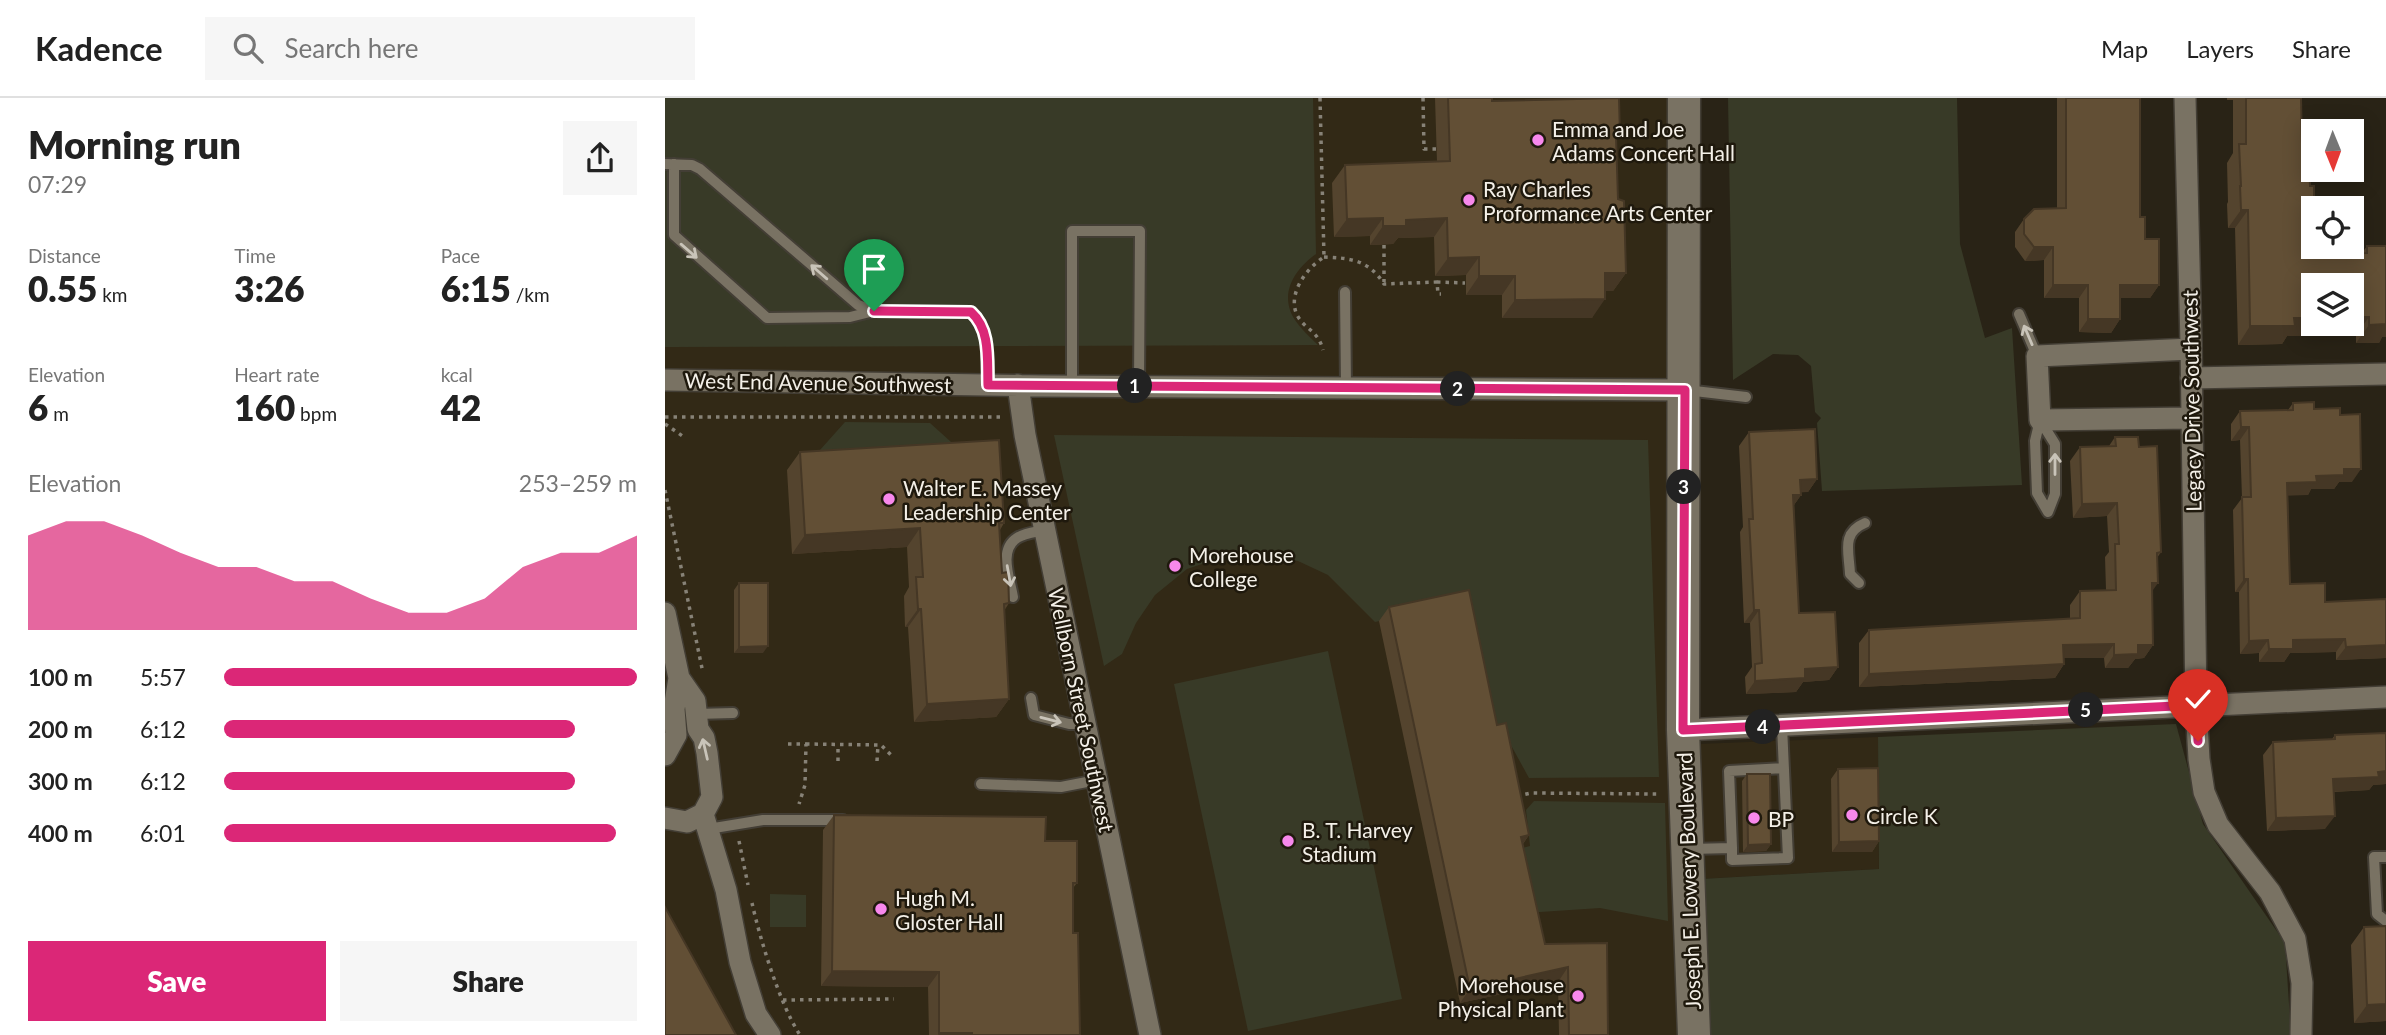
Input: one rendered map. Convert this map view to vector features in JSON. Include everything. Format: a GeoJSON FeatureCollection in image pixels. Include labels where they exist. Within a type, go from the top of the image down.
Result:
{"type":"FeatureCollection","features":[{"type":"Feature","properties":{"kind":"main road","name":"Joseph E. Lowery Boulevard"},"geometry":{"type":"LineString","coordinates":[[1684,98],[1683,730],[1694,1035]]}},
{"type":"Feature","properties":{"kind":"street","name":"Legacy Drive Southwest"},"geometry":{"type":"LineString","coordinates":[[2185,98],[2199,760],[2204,792],[2218,825],[2270,892],[2295,939],[2302,983],[2301,1035]]}},
{"type":"Feature","properties":{"kind":"street"},"geometry":{"type":"LineString","coordinates":[[2191,349],[2037,356],[2040,420],[2192,418]]}},
{"type":"Feature","properties":{"kind":"street"},"geometry":{"type":"LineString","coordinates":[[2191,378],[2386,374]]}},
{"type":"Feature","properties":{"kind":"street","name":"West End Avenue Southwest"},"geometry":{"type":"LineString","coordinates":[[665,380],[1685,390]]}},
{"type":"Feature","properties":{"kind":"street","name":"Wellborn Street Southwest"},"geometry":{"type":"LineString","coordinates":[[1018,385],[1023,425],[1150,1035]]}},
{"type":"Feature","properties":{"kind":"street"},"geometry":{"type":"LineString","coordinates":[[665,613],[679,678],[674,709],[676,735],[665,755]]}},
{"type":"Feature","properties":{"kind":"street"},"geometry":{"type":"LineString","coordinates":[[679,678],[695,701],[698,729],[704,738],[713,788],[706,821],[726,890],[740,962],[756,1014],[771,1035]]}},
{"type":"Feature","properties":{"kind":"street"},"geometry":{"type":"LineString","coordinates":[[1683,730],[2386,697]]}},
{"type":"Feature","properties":{"kind":"street"},"geometry":{"type":"LineString","coordinates":[[665,818],[687,822],[706,821]]}},
{"type":"Feature","properties":{"kind":"lane"},"geometry":{"type":"LineString","coordinates":[[874,311],[858,305],[700,169],[692,165],[670,164],[674,235],[767,318],[850,317],[874,311],[971,312],[980,320],[986,335],[988,385]]}},
{"type":"Feature","properties":{"kind":"lane"},"geometry":{"type":"LineString","coordinates":[[1072,386],[1072,231],[1140,231],[1139,386]]}},
{"type":"Feature","properties":{"kind":"lane"},"geometry":{"type":"LineString","coordinates":[[1345,292],[1346,388]]}},
{"type":"Feature","properties":{"kind":"lane"},"geometry":{"type":"LineString","coordinates":[[2019,314],[2037,356]]}},
{"type":"Feature","properties":{"kind":"lane"},"geometry":{"type":"LineString","coordinates":[[1685,390],[1745,397]]}},
{"type":"Feature","properties":{"kind":"lane"},"geometry":{"type":"LineString","coordinates":[[2040,420],[2055,444],[2055,494],[2048,512],[2036,494],[2035,441],[2040,420]]}},
{"type":"Feature","properties":{"kind":"lane"},"geometry":{"type":"LineString","coordinates":[[1859,583],[1850,574],[1849,535],[1854,528],[1865,523]]}},
{"type":"Feature","properties":{"kind":"lane"},"geometry":{"type":"LineString","coordinates":[[1013,597],[1006,556],[1012,543],[1019,537],[1045,530]]}},
{"type":"Feature","properties":{"kind":"lane"},"geometry":{"type":"LineString","coordinates":[[1031,698],[1034,715],[1069,724],[1085,724]]}},
{"type":"Feature","properties":{"kind":"lane"},"geometry":{"type":"LineString","coordinates":[[696,714],[733,713]]}},
{"type":"Feature","properties":{"kind":"lane"},"geometry":{"type":"LineString","coordinates":[[1782,726],[1784,768],[1788,858],[1732,860],[1729,771],[1784,768]]}},
{"type":"Feature","properties":{"kind":"lane"},"geometry":{"type":"LineString","coordinates":[[981,784],[1061,787],[1097,780]]}},
{"type":"Feature","properties":{"kind":"lane"},"geometry":{"type":"LineString","coordinates":[[706,821],[849,820]]}},
{"type":"Feature","properties":{"kind":"lane"},"geometry":{"type":"LineString","coordinates":[[1687,849],[1732,848]]}},
{"type":"Feature","properties":{"kind":"lane"},"geometry":{"type":"LineString","coordinates":[[2386,857],[2374,857],[2377,914],[2386,920]]}},
{"type":"Feature","properties":{"kind":"path"},"geometry":{"type":"LineString","coordinates":[[1320,98],[1324,257]]}},
{"type":"Feature","properties":{"kind":"path"},"geometry":{"type":"LineString","coordinates":[[1423,98],[1424,149],[1437,149]]}},
{"type":"Feature","properties":{"kind":"path"},"geometry":{"type":"LineString","coordinates":[[1384,245],[1384,284]]}},
{"type":"Feature","properties":{"kind":"path"},"geometry":{"type":"LineString","coordinates":[[1323,350],[1321,339],[1303,323],[1295,307],[1296,295],[1304,276],[1313,264],[1324,257],[1355,259],[1373,269],[1384,284]]}},
{"type":"Feature","properties":{"kind":"path"},"geometry":{"type":"LineString","coordinates":[[1437,282],[1438,294],[1441,295]]}},
{"type":"Feature","properties":{"kind":"path"},"geometry":{"type":"LineString","coordinates":[[1384,284],[1465,283]]}},
{"type":"Feature","properties":{"kind":"path"},"geometry":{"type":"LineString","coordinates":[[665,417],[1004,417]]}},
{"type":"Feature","properties":{"kind":"path"},"geometry":{"type":"LineString","coordinates":[[665,424],[684,437]]}},
{"type":"Feature","properties":{"kind":"path"},"geometry":{"type":"LineString","coordinates":[[787,744],[878,744],[892,756]]}},
{"type":"Feature","properties":{"kind":"path"},"geometry":{"type":"LineString","coordinates":[[795,820],[805,785],[806,744]]}},
{"type":"Feature","properties":{"kind":"path"},"geometry":{"type":"LineString","coordinates":[[838,744],[838,761]]}},
{"type":"Feature","properties":{"kind":"path"},"geometry":{"type":"LineString","coordinates":[[877,761],[878,744]]}},
{"type":"Feature","properties":{"kind":"path"},"geometry":{"type":"LineString","coordinates":[[1508,798],[1531,793],[1669,794]]}},
{"type":"Feature","properties":{"kind":"path"},"geometry":{"type":"LineString","coordinates":[[783,1000],[894,999]]}},
{"type":"Feature","properties":{"kind":"shaded area","name":"Morehouse College"},"geometry":{"type":"Polygon","coordinates":[[[665,98],[1690,98],[1691,1035],[665,1035],[665,98]]]}},
{"type":"Feature","properties":{"kind":"shaded area"},"geometry":{"type":"Polygon","coordinates":[[[1878,737],[1879,869],[1701,879],[1699,744],[1878,737]]]}},
{"type":"Feature","properties":{"kind":"green space"},"geometry":{"type":"Polygon","coordinates":[[[665,98],[1313,98],[1316,254],[1301,267],[1291,283],[1288,301],[1295,320],[1318,345],[665,347],[665,98]]]}},
{"type":"Feature","properties":{"kind":"green space"},"geometry":{"type":"Polygon","coordinates":[[[1728,98],[1957,98],[1960,244],[1985,338],[2012,328],[2022,485],[1822,491],[1817,423],[1821,418],[1815,412],[1811,366],[1798,355],[1773,354],[1733,380],[1728,98]]]}},
{"type":"Feature","properties":{"kind":"green space"},"geometry":{"type":"Polygon","coordinates":[[[845,422],[930,423],[970,459],[803,469],[845,422]]]}},
{"type":"Feature","properties":{"kind":"green space"},"geometry":{"type":"Polygon","coordinates":[[[1054,435],[1648,440],[1659,777],[1529,778],[1507,738],[1497,741],[1459,604],[1375,622],[1328,575],[1298,561],[1253,554],[1226,556],[1187,569],[1155,595],[1136,623],[1122,654],[1104,666],[1054,435]]]}},
{"type":"Feature","properties":{"kind":"green space","name":"B. T. Harvey Stadium"},"geometry":{"type":"Polygon","coordinates":[[[1328,651],[1402,999],[1248,1031],[1174,684],[1328,651]]]}},
{"type":"Feature","properties":{"kind":"green space"},"geometry":{"type":"Polygon","coordinates":[[[2176,724],[2203,824],[2285,943],[2291,1035],[1695,1035],[1701,879],[1879,869],[1878,737],[2176,724]]]}},
{"type":"Feature","properties":{"kind":"green space"},"geometry":{"type":"Polygon","coordinates":[[[1534,801],[1665,803],[1668,921],[1600,908],[1525,913],[1511,851],[1530,846],[1526,810],[1534,801]]]}},
{"type":"Feature","properties":{"kind":"green space"},"geometry":{"type":"Polygon","coordinates":[[[770,894],[806,895],[806,927],[770,927],[770,894]]]}},
{"type":"Feature","properties":{"kind":"building","name":"Ray Charles Proformance Arts Center"},"geometry":{"type":"Polygon","coordinates":[[[1448,98],[1492,98],[1492,101],[1619,98],[1620,136],[1616,136],[1618,199],[1624,201],[1626,273],[1605,273],[1605,299],[1515,300],[1515,276],[1479,276],[1479,257],[1448,258],[1447,218],[1406,220],[1406,226],[1383,226],[1383,218],[1347,219],[1345,165],[1450,161],[1448,98]]]}},
{"type":"Feature","properties":{"kind":"building"},"geometry":{"type":"Polygon","coordinates":[[[2066,98],[2140,98],[2140,217],[2145,217],[2145,239],[2159,239],[2159,285],[2120,285],[2120,319],[2088,319],[2088,285],[2053,285],[2053,247],[2034,247],[2024,234],[2024,219],[2034,209],[2066,208],[2066,98]]]}},
{"type":"Feature","properties":{"kind":"building"},"geometry":{"type":"Polygon","coordinates":[[[2246,98],[2301,98],[2301,182],[2310,182],[2310,186],[2314,186],[2314,196],[2301,196],[2301,259],[2364,259],[2367,246],[2386,246],[2386,324],[2369,325],[2369,317],[2364,317],[2364,273],[2301,273],[2301,318],[2294,318],[2295,326],[2250,326],[2248,210],[2241,210],[2239,144],[2246,144],[2246,98]]]}},
{"type":"Feature","properties":{"kind":"building"},"geometry":{"type":"Polygon","coordinates":[[[2314,402],[2314,409],[2340,408],[2340,415],[2360,414],[2361,469],[2344,469],[2344,475],[2316,476],[2317,482],[2287,483],[2290,584],[2325,583],[2325,602],[2386,599],[2386,645],[2346,647],[2345,639],[2293,640],[2293,649],[2269,649],[2268,640],[2249,641],[2242,497],[2251,497],[2249,427],[2241,427],[2240,411],[2293,410],[2293,403],[2314,402]]]}},
{"type":"Feature","properties":{"kind":"building"},"geometry":{"type":"Polygon","coordinates":[[[1815,429],[1817,479],[1800,480],[1801,495],[1793,495],[1799,613],[1835,612],[1838,667],[1805,669],[1805,678],[1755,681],[1755,664],[1762,663],[1759,610],[1754,610],[1749,519],[1753,519],[1749,432],[1815,429]]]}},
{"type":"Feature","properties":{"kind":"building"},"geometry":{"type":"Polygon","coordinates":[[[2115,437],[2138,437],[2139,447],[2157,446],[2161,552],[2157,553],[2158,583],[2152,583],[2153,645],[2138,645],[2138,654],[2114,655],[2114,644],[2063,645],[2064,664],[1869,674],[1869,630],[2080,618],[2080,591],[2116,590],[2115,544],[2119,544],[2117,503],[2082,504],[2080,447],[2116,446],[2115,437]]]}},
{"type":"Feature","properties":{"kind":"building"},"geometry":{"type":"Polygon","coordinates":[[[999,440],[1004,523],[999,523],[1002,573],[1008,572],[1009,603],[1004,604],[1009,699],[927,704],[921,609],[918,609],[916,577],[923,577],[920,528],[805,535],[800,452],[999,440]]]}},
{"type":"Feature","properties":{"kind":"building"},"geometry":{"type":"Polygon","coordinates":[[[739,583],[768,583],[768,646],[739,647],[739,583]]]}},
{"type":"Feature","properties":{"kind":"building"},"geometry":{"type":"Polygon","coordinates":[[[1469,590],[1497,725],[1506,723],[1529,835],[1521,837],[1545,944],[1607,943],[1608,1035],[1569,1035],[1568,967],[1470,989],[1389,607],[1469,590]]]}},
{"type":"Feature","properties":{"kind":"building"},"geometry":{"type":"Polygon","coordinates":[[[2386,733],[2386,771],[2378,772],[2379,777],[2333,779],[2335,816],[2276,818],[2273,742],[2386,733]]]}},
{"type":"Feature","properties":{"kind":"building","name":"Circle K"},"geometry":{"type":"Polygon","coordinates":[[[1878,768],[1879,841],[1839,842],[1838,769],[1878,768]]]}},
{"type":"Feature","properties":{"kind":"building","name":"BP"},"geometry":{"type":"Polygon","coordinates":[[[1747,774],[1770,774],[1771,844],[1748,845],[1747,774]]]}},
{"type":"Feature","properties":{"kind":"building"},"geometry":{"type":"Polygon","coordinates":[[[834,815],[1046,817],[1045,841],[1077,841],[1077,883],[1073,883],[1073,933],[1078,933],[1080,1035],[939,1033],[939,972],[832,971],[834,815]]]}},
{"type":"Feature","properties":{"kind":"building"},"geometry":{"type":"Polygon","coordinates":[[[665,907],[736,1035],[665,1035],[665,907]]]}},
{"type":"Feature","properties":{"kind":"building"},"geometry":{"type":"Polygon","coordinates":[[[2386,926],[2386,1004],[2367,1005],[2364,927],[2386,926]]]}},
{"type":"Feature","properties":{"kind":"place","name":"Emma and Joe Adams Concert Hall"},"geometry":{"type":"Point","coordinates":[1538,140]}},
{"type":"Feature","properties":{"kind":"place","name":"Ray Charles Proformance Arts Center"},"geometry":{"type":"Point","coordinates":[1469,200]}},
{"type":"Feature","properties":{"kind":"place","name":"Walter E. Massey Leadership Center"},"geometry":{"type":"Point","coordinates":[889,499]}},
{"type":"Feature","properties":{"kind":"place","name":"Morehouse College"},"geometry":{"type":"Point","coordinates":[1175,566]}},
{"type":"Feature","properties":{"kind":"place","name":"Circle K"},"geometry":{"type":"Point","coordinates":[1852,815]}},
{"type":"Feature","properties":{"kind":"place","name":"BP"},"geometry":{"type":"Point","coordinates":[1754,818]}},
{"type":"Feature","properties":{"kind":"place","name":"B. T. Harvey Stadium"},"geometry":{"type":"Point","coordinates":[1288,841]}},
{"type":"Feature","properties":{"kind":"place","name":"Hugh M. Gloster Hall"},"geometry":{"type":"Point","coordinates":[881,909]}},
{"type":"Feature","properties":{"kind":"place","name":"Morehouse Physical Plant"},"geometry":{"type":"Point","coordinates":[1578,996]}},
{"type":"Feature","properties":{"kind":"route"},"geometry":{"type":"LineString","coordinates":[[874,311],[971,312],[980,320],[986,335],[988,385],[1685,390],[1683,730],[2196,705],[2198,741]]}}]}
